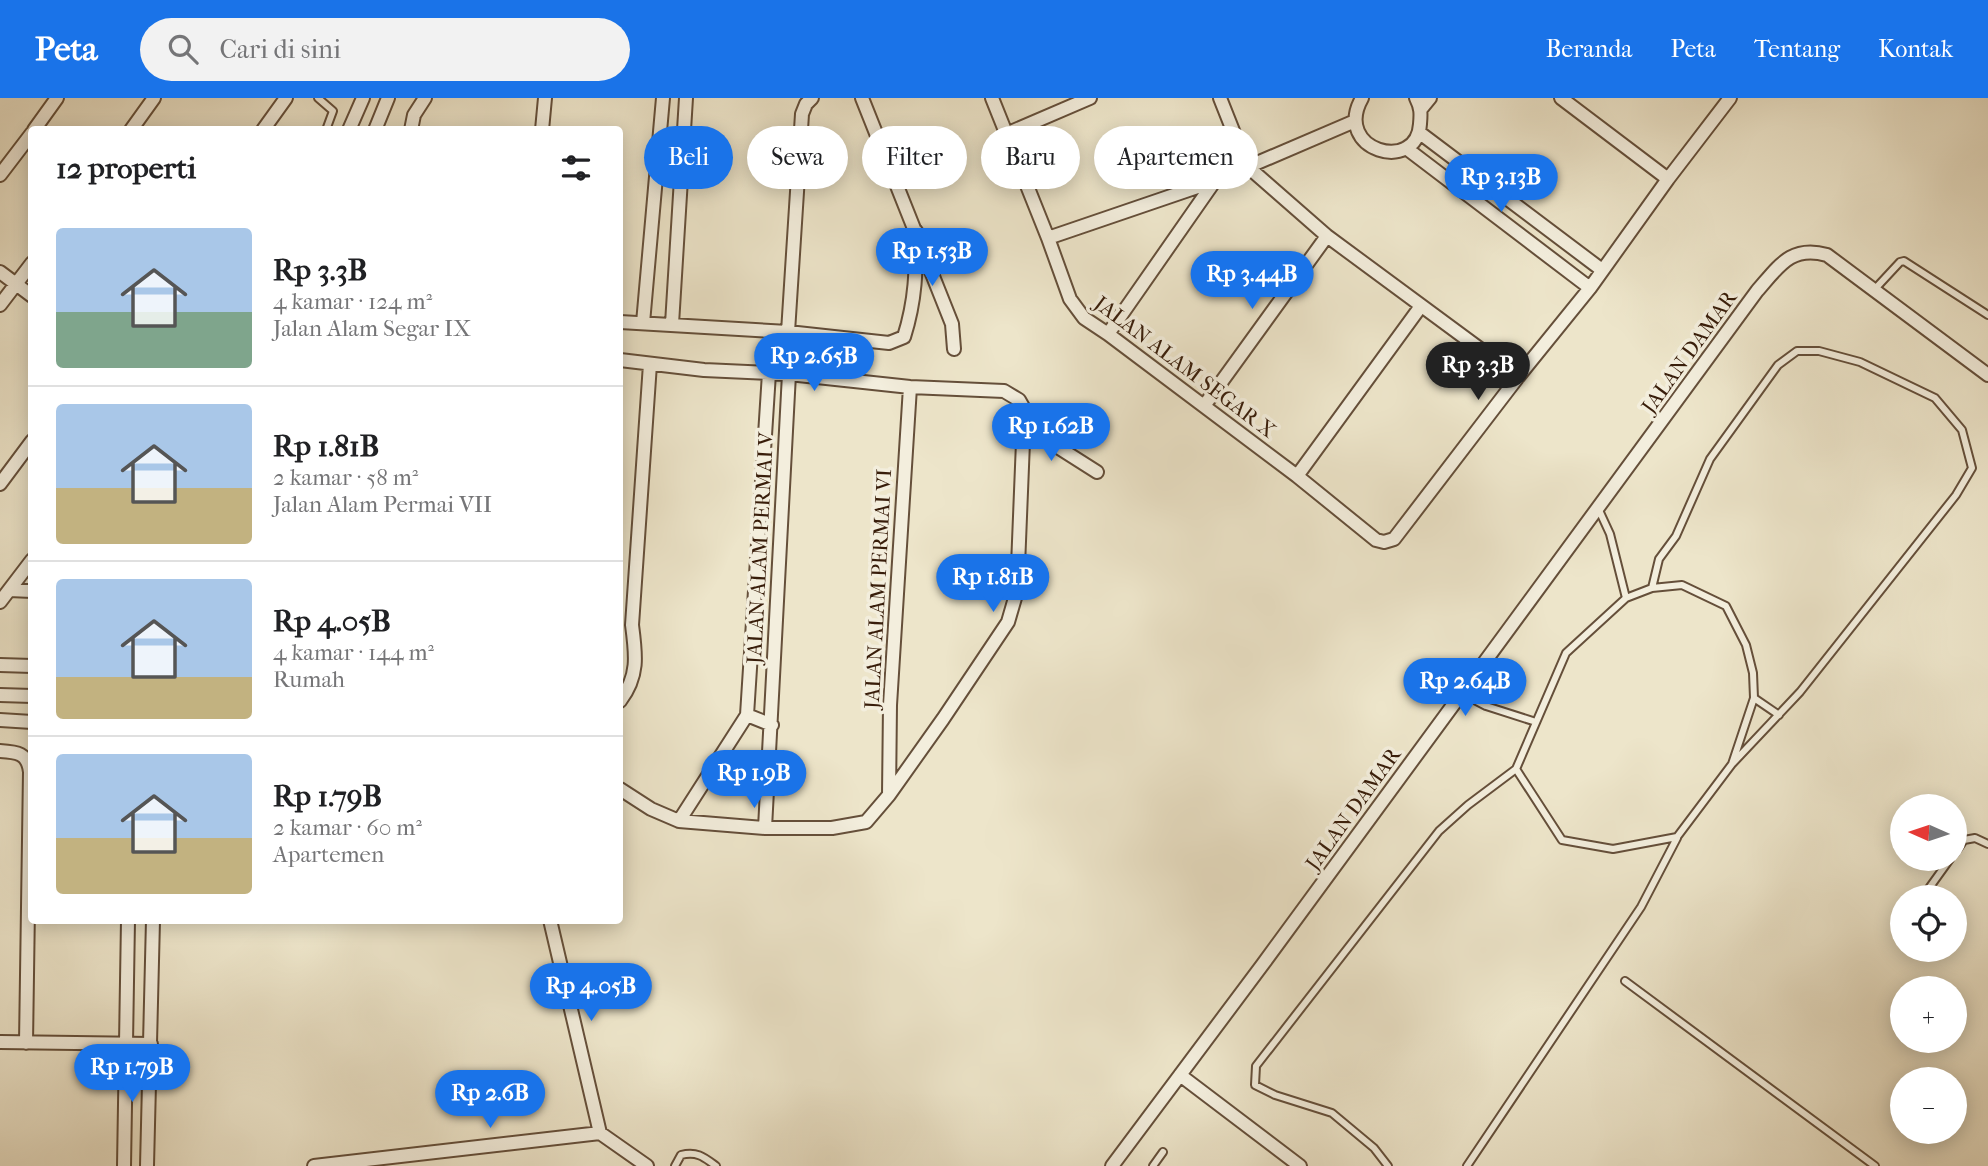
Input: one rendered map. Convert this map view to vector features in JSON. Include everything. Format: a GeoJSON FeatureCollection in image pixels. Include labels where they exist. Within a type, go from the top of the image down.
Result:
{"type":"FeatureCollection","features":[{"type":"Feature","properties":{"kind":"street"},"geometry":{"type":"LineString","coordinates":[[37,126],[57,98]]}},
{"type":"Feature","properties":{"kind":"street"},"geometry":{"type":"LineString","coordinates":[[134,126],[154,98]]}},
{"type":"Feature","properties":{"kind":"street"},"geometry":{"type":"LineString","coordinates":[[266,126],[286,98]]}},
{"type":"Feature","properties":{"kind":"street"},"geometry":{"type":"LineString","coordinates":[[351,126],[363,98]]}},
{"type":"Feature","properties":{"kind":"street"},"geometry":{"type":"LineString","coordinates":[[376,126],[388,98]]}},
{"type":"Feature","properties":{"kind":"street"},"geometry":{"type":"LineString","coordinates":[[412,126],[414,115],[425,98]]}},
{"type":"Feature","properties":{"kind":"street"},"geometry":{"type":"LineString","coordinates":[[542,126],[545,98]]}},
{"type":"Feature","properties":{"kind":"street"},"geometry":{"type":"LineString","coordinates":[[643,323],[663,98]]}},
{"type":"Feature","properties":{"kind":"street"},"geometry":{"type":"LineString","coordinates":[[672,324],[686,98]]}},
{"type":"Feature","properties":{"kind":"street"},"geometry":{"type":"LineString","coordinates":[[788,332],[802,114],[812,98]]}},
{"type":"Feature","properties":{"kind":"street"},"geometry":{"type":"LineString","coordinates":[[862,98],[952,324],[954,349]]}},
{"type":"Feature","properties":{"kind":"street","name":"JALAN ALAM SEGAR X"},"geometry":{"type":"LineString","coordinates":[[992,98],[1003,126]]}},
{"type":"Feature","properties":{"kind":"street"},"geometry":{"type":"LineString","coordinates":[[1025,126],[1090,98]]}},
{"type":"Feature","properties":{"kind":"street"},"geometry":{"type":"LineString","coordinates":[[1220,98],[1231,126]]}},
{"type":"Feature","properties":{"kind":"street"},"geometry":{"type":"LineString","coordinates":[[1358,101],[1355,121],[1359,134],[1368,145],[1380,151],[1393,152],[1406,148],[1420,133],[1418,103],[1430,98]]}},
{"type":"Feature","properties":{"kind":"street"},"geometry":{"type":"LineString","coordinates":[[1560,98],[1578,103],[1668,179]]}},
{"type":"Feature","properties":{"kind":"street"},"geometry":{"type":"LineString","coordinates":[[1258,176],[1327,236],[1518,377],[1590,288],[1730,98]]}},
{"type":"Feature","properties":{"kind":"street"},"geometry":{"type":"LineString","coordinates":[[1258,161],[1355,121]]}},
{"type":"Feature","properties":{"kind":"street"},"geometry":{"type":"LineString","coordinates":[[1420,133],[1602,270]]}},
{"type":"Feature","properties":{"kind":"street"},"geometry":{"type":"LineString","coordinates":[[0,175],[28,138]]}},
{"type":"Feature","properties":{"kind":"street"},"geometry":{"type":"LineString","coordinates":[[1406,148],[1590,288]]}},
{"type":"Feature","properties":{"kind":"street","name":"JALAN ALAM SEGAR X"},"geometry":{"type":"LineString","coordinates":[[1028,189],[1070,299],[1084,318],[1297,476],[1376,540],[1384,542],[1395,539],[1518,377]]}},
{"type":"Feature","properties":{"kind":"street"},"geometry":{"type":"LineString","coordinates":[[1048,238],[1192,189]]}},
{"type":"Feature","properties":{"kind":"street"},"geometry":{"type":"LineString","coordinates":[[1108,334],[1209,189]]}},
{"type":"Feature","properties":{"kind":"street"},"geometry":{"type":"LineString","coordinates":[[623,322],[788,332],[889,343],[904,337],[913,309],[916,231]]}},
{"type":"Feature","properties":{"kind":"street"},"geometry":{"type":"LineString","coordinates":[[1204,406],[1327,236]]}},
{"type":"Feature","properties":{"kind":"street","name":"JALAN DAMAR"},"geometry":{"type":"LineString","coordinates":[[1112,1166],[1757,291],[1791,256],[1809,251],[1827,255],[1874,290]]}},
{"type":"Feature","properties":{"kind":"street"},"geometry":{"type":"LineString","coordinates":[[0,305],[28,268]]}},
{"type":"Feature","properties":{"kind":"street"},"geometry":{"type":"LineString","coordinates":[[0,272],[28,293]]}},
{"type":"Feature","properties":{"kind":"street"},"geometry":{"type":"LineString","coordinates":[[1874,290],[1988,375]]}},
{"type":"Feature","properties":{"kind":"street"},"geometry":{"type":"LineString","coordinates":[[1297,476],[1421,306]]}},
{"type":"Feature","properties":{"kind":"street"},"geometry":{"type":"LineString","coordinates":[[623,360],[704,370],[789,374],[910,387],[1004,391],[1018,400],[1023,407],[1017,591],[1008,622],[889,795],[866,822],[851,826],[765,828],[679,821],[651,809],[623,791]]}},
{"type":"Feature","properties":{"kind":"street"},"geometry":{"type":"LineString","coordinates":[[623,697],[631,687],[635,661],[626,627],[650,363]]}},
{"type":"Feature","properties":{"kind":"street","name":"JALAN ALAM PERMAI V"},"geometry":{"type":"LineString","coordinates":[[679,821],[747,715],[769,373]]}},
{"type":"Feature","properties":{"kind":"street","name":"JALAN ALAM PERMAI V"},"geometry":{"type":"LineString","coordinates":[[765,828],[789,374]]}},
{"type":"Feature","properties":{"kind":"street","name":"JALAN ALAM PERMAI VI"},"geometry":{"type":"LineString","coordinates":[[889,795],[890,705],[910,387]]}},
{"type":"Feature","properties":{"kind":"street"},"geometry":{"type":"LineString","coordinates":[[1023,425],[1097,472]]}},
{"type":"Feature","properties":{"kind":"street"},"geometry":{"type":"LineString","coordinates":[[0,484],[28,446]]}},
{"type":"Feature","properties":{"kind":"street"},"geometry":{"type":"LineString","coordinates":[[0,602],[28,565]]}},
{"type":"Feature","properties":{"kind":"street"},"geometry":{"type":"LineString","coordinates":[[9,590],[28,591]]}},
{"type":"Feature","properties":{"kind":"street"},"geometry":{"type":"LineString","coordinates":[[0,665],[28,666]]}},
{"type":"Feature","properties":{"kind":"street"},"geometry":{"type":"LineString","coordinates":[[0,695],[28,696]]}},
{"type":"Feature","properties":{"kind":"street"},"geometry":{"type":"LineString","coordinates":[[747,715],[772,725]]}},
{"type":"Feature","properties":{"kind":"street"},"geometry":{"type":"LineString","coordinates":[[0,720],[28,722]]}},
{"type":"Feature","properties":{"kind":"street"},"geometry":{"type":"LineString","coordinates":[[0,751],[15,752],[26,758],[28,765]]}},
{"type":"Feature","properties":{"kind":"street"},"geometry":{"type":"LineString","coordinates":[[26,1043],[28,908]]}},
{"type":"Feature","properties":{"kind":"street"},"geometry":{"type":"LineString","coordinates":[[124,1166],[128,924]]}},
{"type":"Feature","properties":{"kind":"street"},"geometry":{"type":"LineString","coordinates":[[147,1166],[153,924]]}},
{"type":"Feature","properties":{"kind":"street"},"geometry":{"type":"LineString","coordinates":[[551,924],[600,1133]]}},
{"type":"Feature","properties":{"kind":"street"},"geometry":{"type":"LineString","coordinates":[[0,1042],[151,1044]]}},
{"type":"Feature","properties":{"kind":"street"},"geometry":{"type":"LineString","coordinates":[[1180,1075],[1300,1166]]}},
{"type":"Feature","properties":{"kind":"street"},"geometry":{"type":"LineString","coordinates":[[314,1166],[600,1133],[647,1166]]}},
{"type":"Feature","properties":{"kind":"lane"},"geometry":{"type":"LineString","coordinates":[[318,98],[333,111],[327,126]]}},
{"type":"Feature","properties":{"kind":"lane"},"geometry":{"type":"LineString","coordinates":[[1874,290],[1904,261],[1988,315]]}},
{"type":"Feature","properties":{"kind":"lane"},"geometry":{"type":"LineString","coordinates":[[1467,1166],[1641,907],[1677,837],[1732,764],[1800,692],[1948,506],[1972,468],[1962,430],[1934,398],[1860,362],[1819,351],[1797,351],[1778,365],[1710,459],[1676,536],[1659,559],[1652,588]]}},
{"type":"Feature","properties":{"kind":"lane"},"geometry":{"type":"LineString","coordinates":[[1598,508],[1610,534],[1626,598]]}},
{"type":"Feature","properties":{"kind":"lane"},"geometry":{"type":"LineString","coordinates":[[1388,1166],[1374,1148],[1332,1113],[1275,1095],[1255,1085],[1256,1066],[1439,831],[1516,769],[1566,653],[1626,598],[1652,588],[1682,585],[1726,606],[1746,645],[1753,673],[1754,698],[1732,764]]}},
{"type":"Feature","properties":{"kind":"lane"},"geometry":{"type":"LineString","coordinates":[[1462,693],[1486,706],[1536,722]]}},
{"type":"Feature","properties":{"kind":"lane"},"geometry":{"type":"LineString","coordinates":[[1754,698],[1779,715]]}},
{"type":"Feature","properties":{"kind":"lane"},"geometry":{"type":"LineString","coordinates":[[1516,769],[1562,840],[1613,849],[1677,837]]}},
{"type":"Feature","properties":{"kind":"lane"},"geometry":{"type":"LineString","coordinates":[[1967,839],[1975,838],[1988,844]]}},
{"type":"Feature","properties":{"kind":"lane"},"geometry":{"type":"LineString","coordinates":[[1626,981],[1875,1166]]}},
{"type":"Feature","properties":{"kind":"lane"},"geometry":{"type":"LineString","coordinates":[[675,1166],[681,1155],[691,1152],[701,1155],[716,1166]]}},
{"type":"Feature","properties":{"kind":"lane"},"geometry":{"type":"LineString","coordinates":[[1153,1166],[1163,1152]]}}]}
